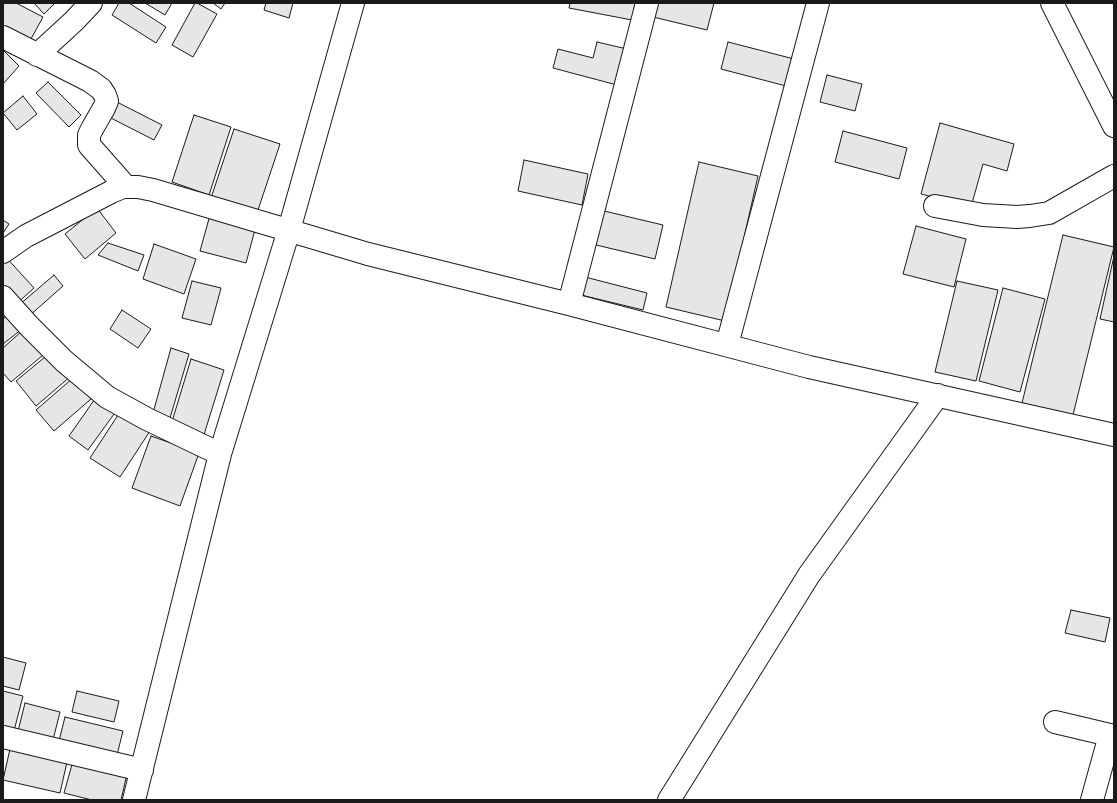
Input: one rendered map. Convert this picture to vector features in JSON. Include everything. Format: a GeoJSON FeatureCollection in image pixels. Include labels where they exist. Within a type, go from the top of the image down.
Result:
{"type":"FeatureCollection","features":[{"type":"Feature","properties":{"kind":"street"},"geometry":{"type":"LineString","coordinates":[[37,55],[91,3]]}},
{"type":"Feature","properties":{"kind":"street"},"geometry":{"type":"LineString","coordinates":[[134,800],[220,454],[289,230],[353,3]]}},
{"type":"Feature","properties":{"kind":"street"},"geometry":{"type":"LineString","coordinates":[[569,304],[647,3]]}},
{"type":"Feature","properties":{"kind":"street"},"geometry":{"type":"LineString","coordinates":[[727,345],[818,3]]}},
{"type":"Feature","properties":{"kind":"street"},"geometry":{"type":"LineString","coordinates":[[1052,3],[1114,126]]}},
{"type":"Feature","properties":{"kind":"street"},"geometry":{"type":"LineString","coordinates":[[3,37],[90,81],[101,89],[105,95],[106,101],[104,108],[89,135],[89,145],[126,187]]}},
{"type":"Feature","properties":{"kind":"street"},"geometry":{"type":"LineString","coordinates":[[935,206],[983,215],[1017,218],[1049,213],[1114,176]]}},
{"type":"Feature","properties":{"kind":"street"},"geometry":{"type":"LineString","coordinates":[[3,252],[26,236],[110,192],[126,187],[138,187],[153,190],[368,254],[569,304],[809,367],[1114,434]]}},
{"type":"Feature","properties":{"kind":"street"},"geometry":{"type":"LineString","coordinates":[[3,297],[64,361],[107,397],[146,419],[220,454]]}},
{"type":"Feature","properties":{"kind":"street"},"geometry":{"type":"LineString","coordinates":[[669,800],[809,575],[938,395]]}},
{"type":"Feature","properties":{"kind":"street"},"geometry":{"type":"LineString","coordinates":[[1055,722],[1112,735],[1092,800]]}},
{"type":"Feature","properties":{"kind":"street"},"geometry":{"type":"LineString","coordinates":[[3,737],[142,770]]}},
{"type":"Feature","properties":{"kind":"building"},"geometry":{"type":"Polygon","coordinates":[[[3,3],[16,3],[43,17],[26,48],[3,36],[3,3]]]}},
{"type":"Feature","properties":{"kind":"building"},"geometry":{"type":"Polygon","coordinates":[[[34,3],[55,3],[44,14],[34,3]]]}},
{"type":"Feature","properties":{"kind":"building"},"geometry":{"type":"Polygon","coordinates":[[[119,3],[129,3],[166,27],[156,43],[112,15],[119,3]]]}},
{"type":"Feature","properties":{"kind":"building"},"geometry":{"type":"Polygon","coordinates":[[[145,3],[172,3],[165,15],[145,3]]]}},
{"type":"Feature","properties":{"kind":"building"},"geometry":{"type":"Polygon","coordinates":[[[195,3],[217,14],[193,57],[172,45],[195,3]]]}},
{"type":"Feature","properties":{"kind":"building"},"geometry":{"type":"Polygon","coordinates":[[[213,3],[225,3],[221,9],[213,3]]]}},
{"type":"Feature","properties":{"kind":"building"},"geometry":{"type":"Polygon","coordinates":[[[266,3],[293,3],[289,18],[264,10],[266,3]]]}},
{"type":"Feature","properties":{"kind":"building"},"geometry":{"type":"Polygon","coordinates":[[[570,3],[635,3],[632,20],[569,8],[570,3]]]}},
{"type":"Feature","properties":{"kind":"building"},"geometry":{"type":"Polygon","coordinates":[[[652,3],[714,3],[707,30],[649,16],[652,3]]]}},
{"type":"Feature","properties":{"kind":"building"},"geometry":{"type":"Polygon","coordinates":[[[597,42],[627,49],[617,85],[553,68],[558,49],[593,58],[597,42]]]}},
{"type":"Feature","properties":{"kind":"building"},"geometry":{"type":"Polygon","coordinates":[[[728,42],[798,60],[790,87],[721,69],[728,42]]]}},
{"type":"Feature","properties":{"kind":"building"},"geometry":{"type":"Polygon","coordinates":[[[4,51],[19,66],[3,84],[3,52],[4,51]]]}},
{"type":"Feature","properties":{"kind":"building"},"geometry":{"type":"Polygon","coordinates":[[[827,75],[862,84],[855,111],[820,102],[827,75]]]}},
{"type":"Feature","properties":{"kind":"building"},"geometry":{"type":"Polygon","coordinates":[[[48,82],[81,115],[69,127],[36,93],[48,82]]]}},
{"type":"Feature","properties":{"kind":"building"},"geometry":{"type":"Polygon","coordinates":[[[23,96],[37,114],[17,130],[3,113],[23,96]]]}},
{"type":"Feature","properties":{"kind":"building"},"geometry":{"type":"Polygon","coordinates":[[[113,100],[162,125],[154,140],[105,115],[113,100]]]}},
{"type":"Feature","properties":{"kind":"building"},"geometry":{"type":"Polygon","coordinates":[[[194,115],[231,127],[209,195],[172,182],[194,115]]]}},
{"type":"Feature","properties":{"kind":"building"},"geometry":{"type":"Polygon","coordinates":[[[940,123],[1014,144],[1007,171],[983,164],[971,207],[921,194],[940,123]]]}},
{"type":"Feature","properties":{"kind":"building"},"geometry":{"type":"Polygon","coordinates":[[[234,129],[280,144],[256,216],[210,201],[234,129]]]}},
{"type":"Feature","properties":{"kind":"building"},"geometry":{"type":"Polygon","coordinates":[[[843,131],[907,148],[899,179],[835,162],[843,131]]]}},
{"type":"Feature","properties":{"kind":"building"},"geometry":{"type":"Polygon","coordinates":[[[524,160],[588,174],[582,205],[518,191],[524,160]]]}},
{"type":"Feature","properties":{"kind":"building"},"geometry":{"type":"Polygon","coordinates":[[[699,162],[758,176],[725,321],[666,307],[699,162]]]}},
{"type":"Feature","properties":{"kind":"building"},"geometry":{"type":"Polygon","coordinates":[[[97,208],[116,233],[85,259],[65,234],[97,208]]]}},
{"type":"Feature","properties":{"kind":"building"},"geometry":{"type":"Polygon","coordinates":[[[600,210],[663,225],[655,259],[592,244],[600,210]]]}},
{"type":"Feature","properties":{"kind":"building"},"geometry":{"type":"Polygon","coordinates":[[[210,215],[256,226],[246,263],[200,251],[210,215]]]}},
{"type":"Feature","properties":{"kind":"building"},"geometry":{"type":"Polygon","coordinates":[[[3,220],[9,224],[3,233],[3,220]]]}},
{"type":"Feature","properties":{"kind":"building"},"geometry":{"type":"Polygon","coordinates":[[[916,226],[966,239],[954,287],[903,274],[916,226]]]}},
{"type":"Feature","properties":{"kind":"building"},"geometry":{"type":"Polygon","coordinates":[[[1063,235],[1114,247],[1073,415],[1022,403],[1063,235]]]}},
{"type":"Feature","properties":{"kind":"building"},"geometry":{"type":"Polygon","coordinates":[[[108,243],[144,255],[138,271],[98,255],[108,243]]]}},
{"type":"Feature","properties":{"kind":"building"},"geometry":{"type":"Polygon","coordinates":[[[154,244],[196,259],[184,294],[143,279],[154,244]]]}},
{"type":"Feature","properties":{"kind":"building"},"geometry":{"type":"Polygon","coordinates":[[[3,254],[34,288],[15,305],[3,291],[3,254]]]}},
{"type":"Feature","properties":{"kind":"building"},"geometry":{"type":"Polygon","coordinates":[[[1114,256],[1114,322],[1100,319],[1114,256]]]}},
{"type":"Feature","properties":{"kind":"building"},"geometry":{"type":"Polygon","coordinates":[[[54,275],[63,286],[28,317],[19,305],[54,275]]]}},
{"type":"Feature","properties":{"kind":"building"},"geometry":{"type":"Polygon","coordinates":[[[585,277],[647,293],[643,310],[581,295],[585,277]]]}},
{"type":"Feature","properties":{"kind":"building"},"geometry":{"type":"Polygon","coordinates":[[[192,281],[221,288],[211,325],[182,318],[192,281]]]}},
{"type":"Feature","properties":{"kind":"building"},"geometry":{"type":"Polygon","coordinates":[[[957,281],[998,290],[976,381],[935,372],[957,281]]]}},
{"type":"Feature","properties":{"kind":"building"},"geometry":{"type":"Polygon","coordinates":[[[1003,288],[1045,299],[1020,392],[979,381],[1003,288]]]}},
{"type":"Feature","properties":{"kind":"building"},"geometry":{"type":"Polygon","coordinates":[[[122,310],[151,329],[138,348],[110,329],[122,310]]]}},
{"type":"Feature","properties":{"kind":"building"},"geometry":{"type":"Polygon","coordinates":[[[10,314],[22,329],[3,344],[3,319],[10,314]]]}},
{"type":"Feature","properties":{"kind":"building"},"geometry":{"type":"Polygon","coordinates":[[[22,331],[43,355],[11,382],[3,373],[3,348],[22,331]]]}},
{"type":"Feature","properties":{"kind":"building"},"geometry":{"type":"Polygon","coordinates":[[[171,348],[189,354],[170,418],[153,413],[171,348]]]}},
{"type":"Feature","properties":{"kind":"building"},"geometry":{"type":"Polygon","coordinates":[[[51,352],[71,376],[36,406],[16,381],[51,352]]]}},
{"type":"Feature","properties":{"kind":"building"},"geometry":{"type":"Polygon","coordinates":[[[191,359],[224,370],[203,438],[170,428],[191,359]]]}},
{"type":"Feature","properties":{"kind":"building"},"geometry":{"type":"Polygon","coordinates":[[[73,378],[91,399],[54,431],[36,410],[73,378]]]}},
{"type":"Feature","properties":{"kind":"building"},"geometry":{"type":"Polygon","coordinates":[[[97,396],[117,410],[88,450],[69,436],[97,396]]]}},
{"type":"Feature","properties":{"kind":"building"},"geometry":{"type":"Polygon","coordinates":[[[120,412],[150,431],[120,477],[90,458],[120,412]]]}},
{"type":"Feature","properties":{"kind":"building"},"geometry":{"type":"Polygon","coordinates":[[[151,436],[199,453],[180,506],[132,488],[151,436]]]}},
{"type":"Feature","properties":{"kind":"building"},"geometry":{"type":"Polygon","coordinates":[[[1071,610],[1110,618],[1105,642],[1065,633],[1071,610]]]}},
{"type":"Feature","properties":{"kind":"building"},"geometry":{"type":"Polygon","coordinates":[[[3,657],[26,663],[19,690],[3,686],[3,657]]]}},
{"type":"Feature","properties":{"kind":"building"},"geometry":{"type":"Polygon","coordinates":[[[3,691],[23,696],[14,731],[3,728],[3,691]]]}},
{"type":"Feature","properties":{"kind":"building"},"geometry":{"type":"Polygon","coordinates":[[[77,691],[119,701],[114,722],[72,712],[77,691]]]}},
{"type":"Feature","properties":{"kind":"building"},"geometry":{"type":"Polygon","coordinates":[[[25,703],[60,712],[53,740],[18,731],[25,703]]]}},
{"type":"Feature","properties":{"kind":"building"},"geometry":{"type":"Polygon","coordinates":[[[65,717],[123,731],[116,759],[58,745],[65,717]]]}},
{"type":"Feature","properties":{"kind":"building"},"geometry":{"type":"Polygon","coordinates":[[[10,749],[67,762],[60,793],[3,780],[10,749]]]}},
{"type":"Feature","properties":{"kind":"building"},"geometry":{"type":"Polygon","coordinates":[[[73,761],[127,774],[121,800],[92,800],[64,793],[73,761]]]}}]}
